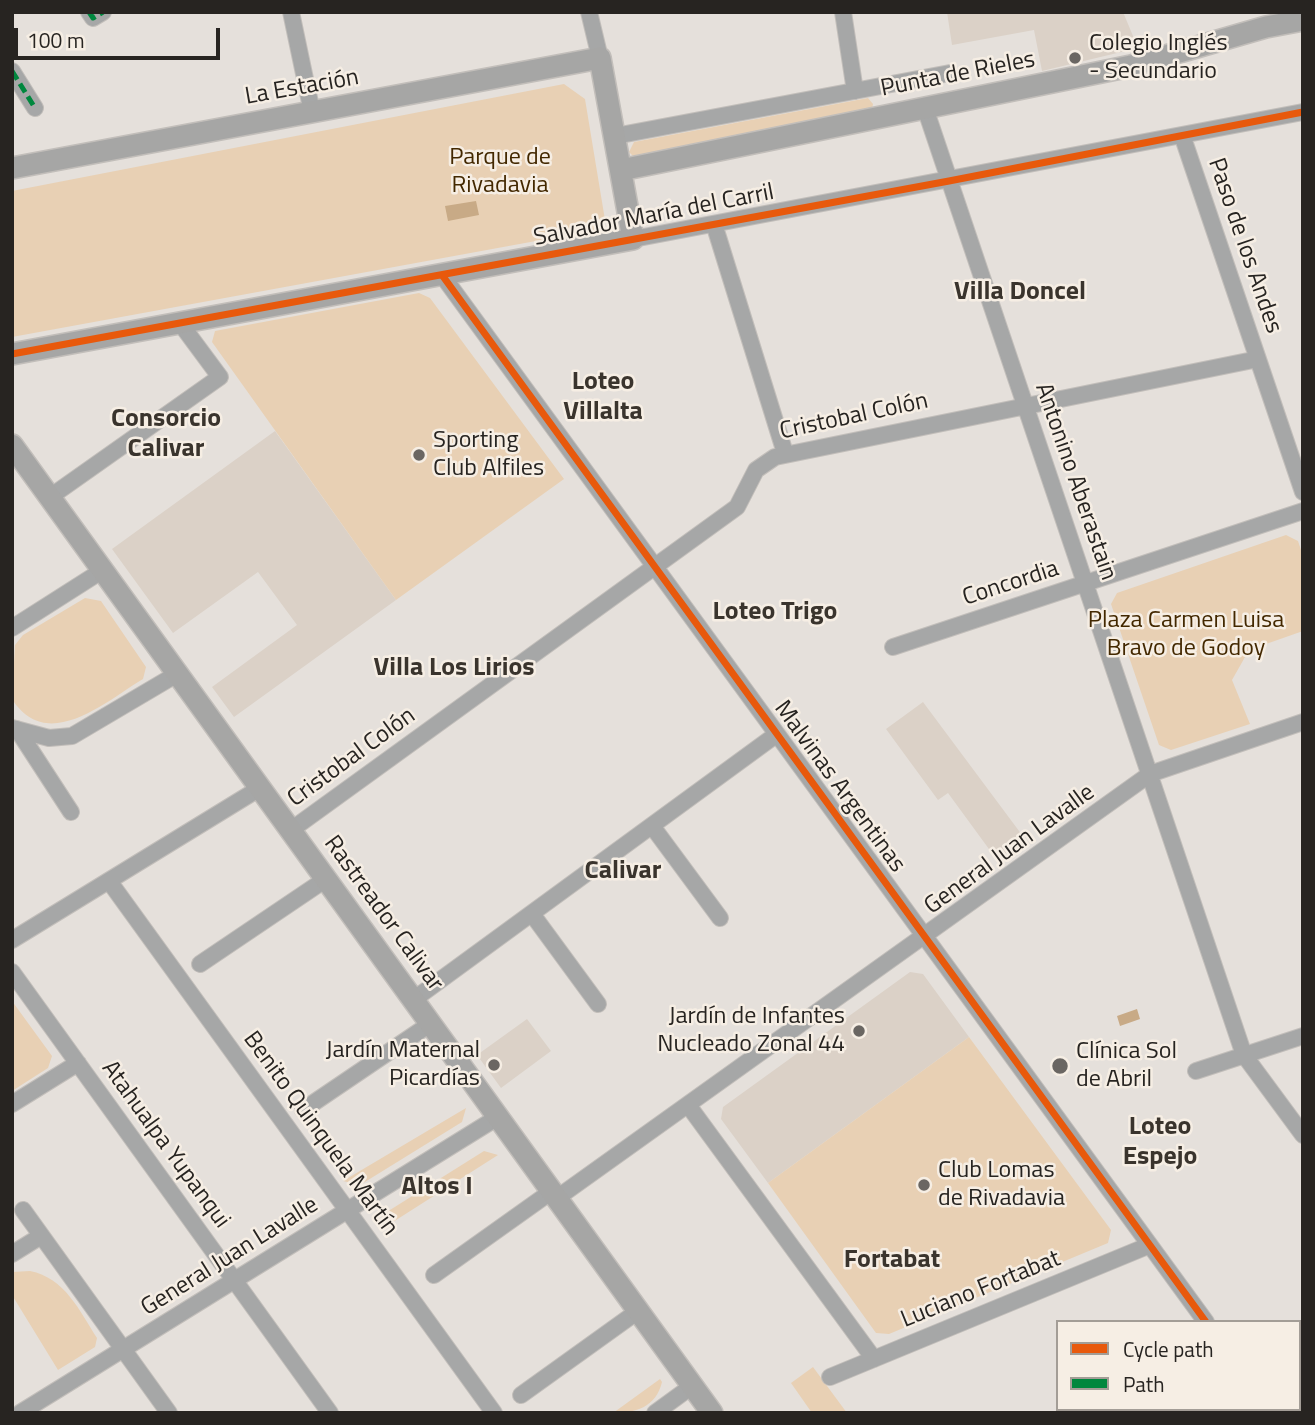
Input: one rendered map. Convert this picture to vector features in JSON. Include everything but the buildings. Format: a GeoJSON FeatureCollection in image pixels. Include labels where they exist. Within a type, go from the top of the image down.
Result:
{"type":"FeatureCollection","features":[{"type":"Feature","properties":{"kind":"street"},"geometry":{"type":"LineString","coordinates":[[89,12],[93,18],[103,12]]}},
{"type":"Feature","properties":{"kind":"street"},"geometry":{"type":"LineString","coordinates":[[291,12],[312,112]]}},
{"type":"Feature","properties":{"kind":"street"},"geometry":{"type":"LineString","coordinates":[[589,12],[634,239]]}},
{"type":"Feature","properties":{"kind":"street"},"geometry":{"type":"LineString","coordinates":[[843,12],[855,90]]}},
{"type":"Feature","properties":{"kind":"street","name":"Punta de Rieles"},"geometry":{"type":"LineString","coordinates":[[621,170],[1131,66],[1266,27],[1303,20]]}},
{"type":"Feature","properties":{"kind":"street","name":"La Estación"},"geometry":{"type":"LineString","coordinates":[[12,168],[600,58]]}},
{"type":"Feature","properties":{"kind":"street"},"geometry":{"type":"LineString","coordinates":[[12,71],[35,108]]}},
{"type":"Feature","properties":{"kind":"street"},"geometry":{"type":"LineString","coordinates":[[614,136],[950,73]]}},
{"type":"Feature","properties":{"kind":"street"},"geometry":{"type":"LineString","coordinates":[[884,85],[890,115]]}},
{"type":"Feature","properties":{"kind":"street","name":"Antonino Aberastain"},"geometry":{"type":"LineString","coordinates":[[925,108],[1244,1055],[1303,1135]]}},
{"type":"Feature","properties":{"kind":"street","name":"Salvador María del Carril"},"geometry":{"type":"LineString","coordinates":[[12,354],[949,181],[1303,112]]}},
{"type":"Feature","properties":{"kind":"street","name":"Paso de los Andes"},"geometry":{"type":"LineString","coordinates":[[1182,135],[1303,492]]}},
{"type":"Feature","properties":{"kind":"street"},"geometry":{"type":"LineString","coordinates":[[714,224],[785,453]]}},
{"type":"Feature","properties":{"kind":"street","name":"Malvinas Argentinas"},"geometry":{"type":"LineString","coordinates":[[442,275],[1205,1320]]}},
{"type":"Feature","properties":{"kind":"street"},"geometry":{"type":"LineString","coordinates":[[50,497],[220,377],[180,323]]}},
{"type":"Feature","properties":{"kind":"street","name":"Cristobal Colón"},"geometry":{"type":"LineString","coordinates":[[291,830],[737,507],[756,470],[785,453],[1258,359]]}},
{"type":"Feature","properties":{"kind":"street","name":"Rastreador Calivar"},"geometry":{"type":"LineString","coordinates":[[14,451],[103,570],[712,1413]]}},
{"type":"Feature","properties":{"kind":"street","name":"Concordia"},"geometry":{"type":"LineString","coordinates":[[893,647],[1303,511]]}},
{"type":"Feature","properties":{"kind":"street"},"geometry":{"type":"LineString","coordinates":[[12,628],[103,570]]}},
{"type":"Feature","properties":{"kind":"street"},"geometry":{"type":"LineString","coordinates":[[14,728],[49,738],[72,736],[177,674]]}},
{"type":"Feature","properties":{"kind":"street","name":"General Juan Lavalle"},"geometry":{"type":"LineString","coordinates":[[433,1275],[688,1105],[1150,774],[1303,722]]}},
{"type":"Feature","properties":{"kind":"street"},"geometry":{"type":"LineString","coordinates":[[14,728],[71,812]]}},
{"type":"Feature","properties":{"kind":"street"},"geometry":{"type":"LineString","coordinates":[[414,1000],[777,734]]}},
{"type":"Feature","properties":{"kind":"street","name":"Cristobal Colón"},"geometry":{"type":"LineString","coordinates":[[12,940],[260,788]]}},
{"type":"Feature","properties":{"kind":"street"},"geometry":{"type":"LineString","coordinates":[[652,826],[720,918]]}},
{"type":"Feature","properties":{"kind":"street"},"geometry":{"type":"LineString","coordinates":[[200,964],[326,880]]}},
{"type":"Feature","properties":{"kind":"street","name":"Benito Quinquela Martín"},"geometry":{"type":"LineString","coordinates":[[109,881],[494,1413]]}},
{"type":"Feature","properties":{"kind":"street"},"geometry":{"type":"LineString","coordinates":[[531,914],[598,1004]]}},
{"type":"Feature","properties":{"kind":"street","name":"Atahualpa Yupanqui"},"geometry":{"type":"LineString","coordinates":[[12,972],[330,1413]]}},
{"type":"Feature","properties":{"kind":"street"},"geometry":{"type":"LineString","coordinates":[[303,1110],[430,1024]]}},
{"type":"Feature","properties":{"kind":"street"},"geometry":{"type":"LineString","coordinates":[[1196,1071],[1303,1035]]}},
{"type":"Feature","properties":{"kind":"street"},"geometry":{"type":"LineString","coordinates":[[12,1104],[78,1063]]}},
{"type":"Feature","properties":{"kind":"street"},"geometry":{"type":"LineString","coordinates":[[688,1105],[874,1359]]}},
{"type":"Feature","properties":{"kind":"street","name":"General Juan Lavalle"},"geometry":{"type":"LineString","coordinates":[[20,1413],[498,1117]]}},
{"type":"Feature","properties":{"kind":"street"},"geometry":{"type":"LineString","coordinates":[[23,1210],[169,1413]]}},
{"type":"Feature","properties":{"kind":"street"},"geometry":{"type":"LineString","coordinates":[[12,1254],[41,1236]]}},
{"type":"Feature","properties":{"kind":"street","name":"Luciano Fortabat"},"geometry":{"type":"LineString","coordinates":[[830,1377],[1150,1245]]}},
{"type":"Feature","properties":{"kind":"street"},"geometry":{"type":"LineString","coordinates":[[521,1395],[638,1311]]}},
{"type":"Feature","properties":{"kind":"street"},"geometry":{"type":"LineString","coordinates":[[655,1413],[692,1386]]}},
{"type":"Feature","properties":{"kind":"shaded area"},"geometry":{"type":"Polygon","coordinates":[[[947,12],[1123,12],[1138,48],[1042,71],[1034,30],[952,45],[947,12]]]}},
{"type":"Feature","properties":{"kind":"shaded area"},"geometry":{"type":"Polygon","coordinates":[[[476,201],[479,215],[448,221],[445,206],[476,201]]]}},
{"type":"Feature","properties":{"kind":"shaded area"},"geometry":{"type":"Polygon","coordinates":[[[275,431],[396,600],[234,717],[212,687],[297,625],[258,572],[173,633],[112,549],[275,431]]]}},
{"type":"Feature","properties":{"kind":"shaded area"},"geometry":{"type":"Polygon","coordinates":[[[923,702],[1025,839],[997,860],[948,793],[938,800],[886,729],[923,702]]]}},
{"type":"Feature","properties":{"kind":"shaded area"},"geometry":{"type":"Polygon","coordinates":[[[910,972],[923,974],[969,1037],[768,1183],[721,1119],[723,1107],[910,972]]]}},
{"type":"Feature","properties":{"kind":"shaded area"},"geometry":{"type":"Polygon","coordinates":[[[1137,1009],[1140,1019],[1120,1026],[1117,1016],[1137,1009]]]}},
{"type":"Feature","properties":{"kind":"shaded area","name":"Jardín Maternal Picardías"},"geometry":{"type":"Polygon","coordinates":[[[527,1019],[551,1051],[501,1088],[477,1055],[527,1019]]]}},
{"type":"Feature","properties":{"kind":"green space","name":"Parque de Rivadavia"},"geometry":{"type":"Polygon","coordinates":[[[564,84],[585,99],[605,220],[596,230],[12,337],[12,191],[564,84]]]}},
{"type":"Feature","properties":{"kind":"green space"},"geometry":{"type":"Polygon","coordinates":[[[868,98],[873,104],[872,109],[635,158],[629,152],[634,142],[868,98]]]}},
{"type":"Feature","properties":{"kind":"green space","name":"Sporting Club Alfiles"},"geometry":{"type":"Polygon","coordinates":[[[419,293],[430,298],[564,479],[396,600],[212,342],[215,331],[419,293]]]}},
{"type":"Feature","properties":{"kind":"green space","name":"Plaza Carmen Luisa Bravo de Godoy"},"geometry":{"type":"Polygon","coordinates":[[[1286,535],[1298,541],[1303,556],[1303,631],[1249,650],[1232,680],[1250,724],[1171,750],[1159,745],[1111,604],[1117,593],[1286,535]]]}},
{"type":"Feature","properties":{"kind":"green space"},"geometry":{"type":"Polygon","coordinates":[[[85,598],[101,601],[146,667],[143,679],[94,710],[76,718],[59,723],[42,722],[26,715],[12,699],[15,645],[23,635],[85,598]]]}},
{"type":"Feature","properties":{"kind":"green space"},"geometry":{"type":"Polygon","coordinates":[[[12,1001],[52,1056],[48,1068],[12,1091],[12,1001]]]}},
{"type":"Feature","properties":{"kind":"green space","name":"Club Lomas de Rivadavia"},"geometry":{"type":"Polygon","coordinates":[[[969,1037],[1111,1230],[1108,1243],[889,1334],[876,1333],[768,1183],[969,1037]]]}},
{"type":"Feature","properties":{"kind":"green space"},"geometry":{"type":"Polygon","coordinates":[[[466,1108],[462,1122],[360,1185],[343,1181],[466,1108]]]}},
{"type":"Feature","properties":{"kind":"green space"},"geometry":{"type":"Polygon","coordinates":[[[484,1151],[498,1155],[382,1229],[382,1215],[484,1151]]]}},
{"type":"Feature","properties":{"kind":"green space"},"geometry":{"type":"Polygon","coordinates":[[[30,1271],[53,1280],[62,1288],[97,1338],[95,1347],[58,1370],[12,1295],[12,1272],[30,1271]]]}},
{"type":"Feature","properties":{"kind":"green space"},"geometry":{"type":"Polygon","coordinates":[[[813,1367],[847,1413],[812,1413],[791,1383],[813,1367]]]}},
{"type":"Feature","properties":{"kind":"green space"},"geometry":{"type":"Polygon","coordinates":[[[660,1379],[662,1382],[659,1391],[650,1403],[630,1412],[613,1413],[660,1379]]]}},
{"type":"Feature","properties":{"kind":"marked path"},"geometry":{"type":"LineString","coordinates":[[89,12],[93,18],[103,12]]}},
{"type":"Feature","properties":{"kind":"marked path"},"geometry":{"type":"LineString","coordinates":[[12,71],[35,108]]}},
{"type":"Feature","properties":{"kind":"cycle path"},"geometry":{"type":"LineString","coordinates":[[12,354],[949,181],[1303,112]]}},
{"type":"Feature","properties":{"kind":"cycle path"},"geometry":{"type":"LineString","coordinates":[[442,275],[1205,1320]]}},
{"type":"Feature","properties":{"kind":"place","name":"Colegio Inglés - Secundario"},"geometry":{"type":"Point","coordinates":[1075,58]}},
{"type":"Feature","properties":{"kind":"place","name":"Sporting Club Alfiles"},"geometry":{"type":"Point","coordinates":[419,455]}},
{"type":"Feature","properties":{"kind":"place","name":"Jardín de Infantes Nucleado Zonal 44"},"geometry":{"type":"Point","coordinates":[859,1031]}},
{"type":"Feature","properties":{"kind":"place","name":"Jardín Maternal Picardías"},"geometry":{"type":"Point","coordinates":[494,1065]}},
{"type":"Feature","properties":{"kind":"place","name":"Clínica Sol de Abril"},"geometry":{"type":"Point","coordinates":[1060,1066]}},
{"type":"Feature","properties":{"kind":"place","name":"Club Lomas de Rivadavia"},"geometry":{"type":"Point","coordinates":[924,1185]}},
{"type":"Feature","properties":{"kind":"district","name":"Villa Doncel"},"geometry":{"type":"Point","coordinates":[1020,293]}},
{"type":"Feature","properties":{"kind":"district","name":"Loteo Villalta"},"geometry":{"type":"Point","coordinates":[603,398]}},
{"type":"Feature","properties":{"kind":"district","name":"Consorcio Calivar"},"geometry":{"type":"Point","coordinates":[166,435]}},
{"type":"Feature","properties":{"kind":"district","name":"Loteo Trigo"},"geometry":{"type":"Point","coordinates":[775,613]}},
{"type":"Feature","properties":{"kind":"district","name":"Villa Los Lirios"},"geometry":{"type":"Point","coordinates":[454,669]}},
{"type":"Feature","properties":{"kind":"district","name":"Calivar"},"geometry":{"type":"Point","coordinates":[623,872]}},
{"type":"Feature","properties":{"kind":"district","name":"Loteo Espejo"},"geometry":{"type":"Point","coordinates":[1160,1143]}},
{"type":"Feature","properties":{"kind":"district","name":"Altos I"},"geometry":{"type":"Point","coordinates":[437,1188]}},
{"type":"Feature","properties":{"kind":"district","name":"Fortabat"},"geometry":{"type":"Point","coordinates":[892,1261]}}]}
